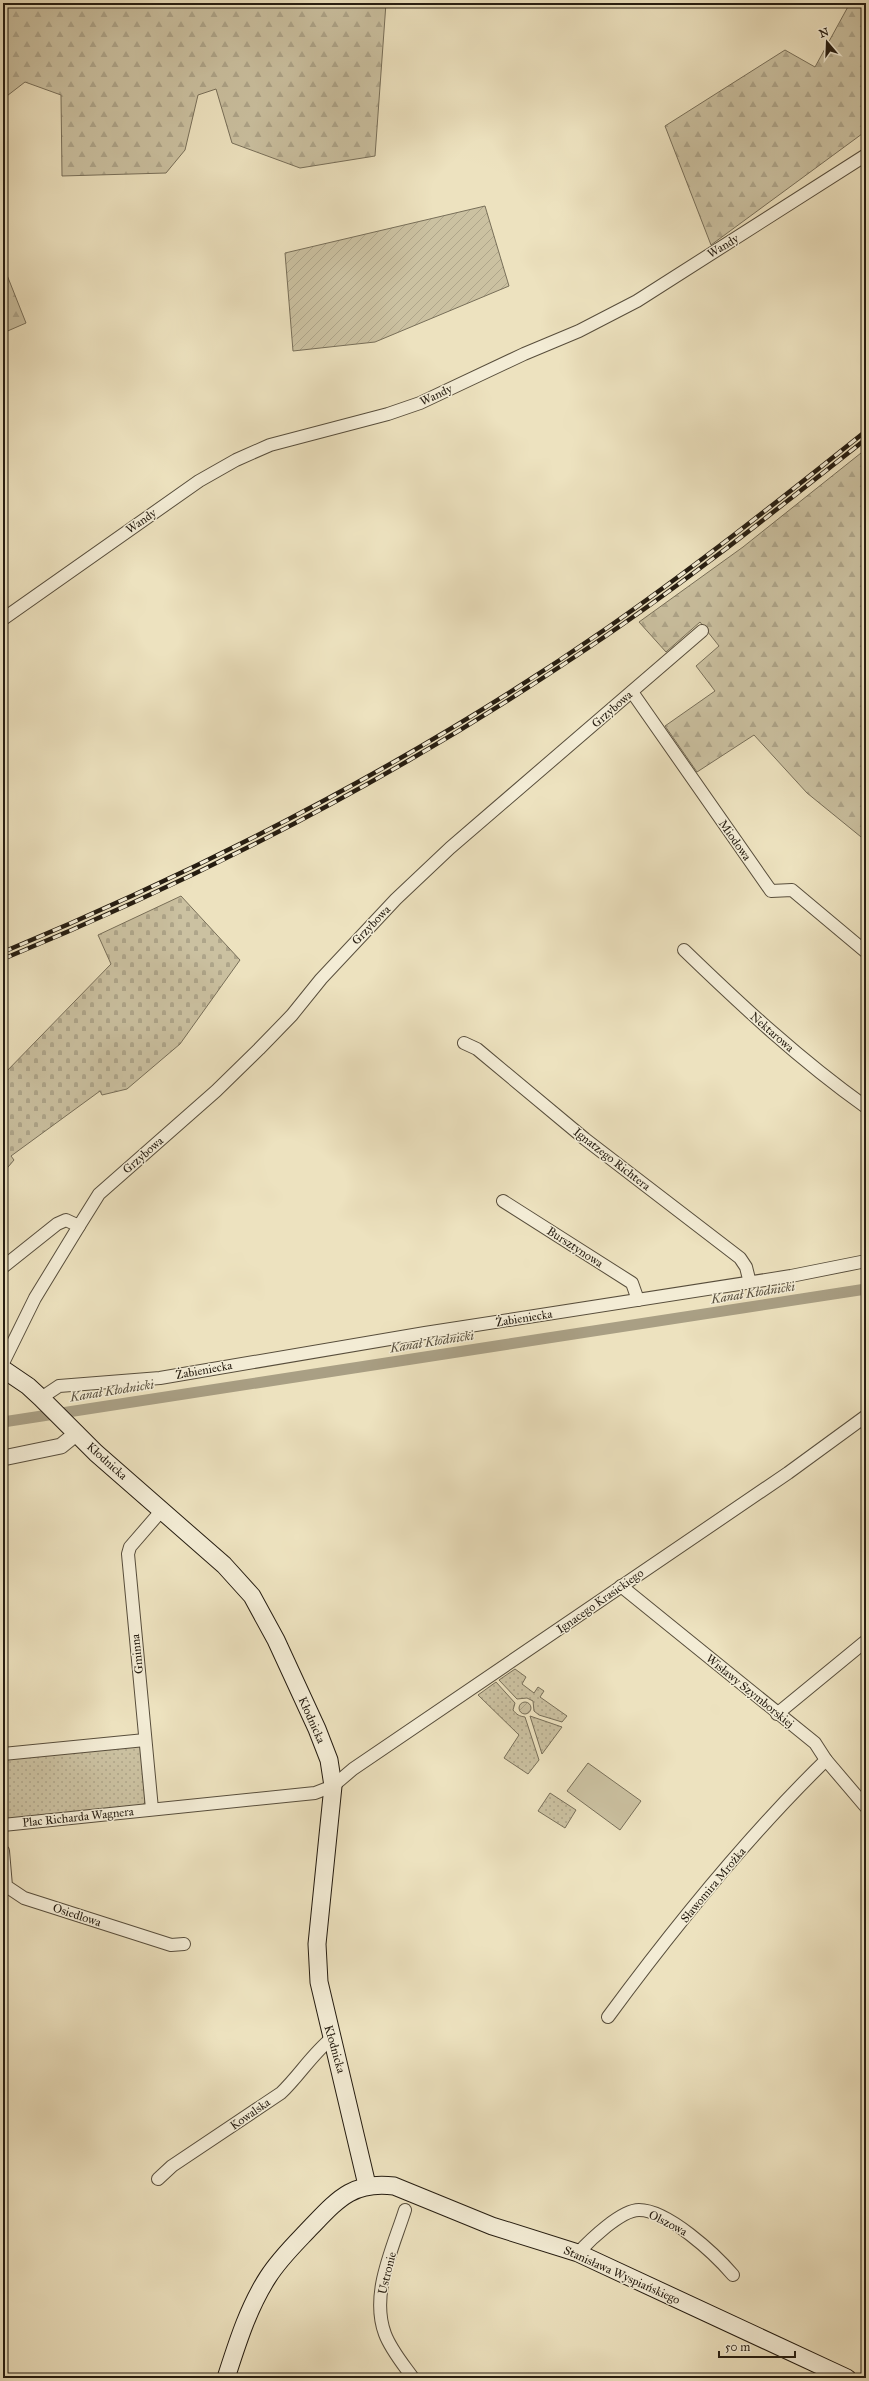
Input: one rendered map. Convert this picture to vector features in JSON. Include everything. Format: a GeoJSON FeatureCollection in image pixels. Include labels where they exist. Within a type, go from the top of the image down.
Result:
{"type":"FeatureCollection","features":[{"type":"Feature","properties":{"kind":"main road","name":"Kłodnicka"},"geometry":{"type":"LineString","coordinates":[[3,1369],[28,1386],[44,1400],[96,1453],[224,1565],[252,1596],[276,1640],[317,1729],[329,1760],[333,1786],[317,1944],[319,1982],[367,2185]]}},
{"type":"Feature","properties":{"kind":"main road","name":"Stanisława Wyspiańskiego"},"geometry":{"type":"LineString","coordinates":[[367,2185],[394,2186],[480,2221],[578,2253],[847,2378]]}},
{"type":"Feature","properties":{"kind":"main road"},"geometry":{"type":"LineString","coordinates":[[226,2378],[250,2312],[267,2278],[278,2263],[334,2204],[367,2185]]}},
{"type":"Feature","properties":{"kind":"street","name":"Wandy"},"geometry":{"type":"LineString","coordinates":[[3,619],[199,481],[236,460],[270,444],[420,403],[524,354],[579,331],[637,301],[866,155]]}},
{"type":"Feature","properties":{"kind":"street","name":"Grzybowa"},"geometry":{"type":"LineString","coordinates":[[3,1363],[35,1298],[99,1194],[254,1054],[292,1015],[326,973],[396,900],[450,848],[702,631]]}},
{"type":"Feature","properties":{"kind":"street","name":"Miodowa"},"geometry":{"type":"LineString","coordinates":[[632,692],[771,891],[792,890],[866,952]]}},
{"type":"Feature","properties":{"kind":"street","name":"Nektarowa"},"geometry":{"type":"LineString","coordinates":[[684,950],[771,1032],[836,1086],[866,1107]]}},
{"type":"Feature","properties":{"kind":"street","name":"Ignatzego Richtera"},"geometry":{"type":"LineString","coordinates":[[464,1043],[477,1049],[585,1139],[740,1258],[746,1267],[750,1283]]}},
{"type":"Feature","properties":{"kind":"street","name":"Bursztynowa"},"geometry":{"type":"LineString","coordinates":[[503,1201],[632,1283],[638,1300]]}},
{"type":"Feature","properties":{"kind":"street"},"geometry":{"type":"LineString","coordinates":[[3,1267],[57,1224],[66,1220],[79,1226]]}},
{"type":"Feature","properties":{"kind":"street","name":"Żabieniecka"},"geometry":{"type":"LineString","coordinates":[[44,1400],[59,1386],[160,1378],[750,1283],[866,1261]]}},
{"type":"Feature","properties":{"kind":"street","name":"Ignacego Krasickiego"},"geometry":{"type":"LineString","coordinates":[[333,1786],[353,1769],[788,1473],[866,1416]]}},
{"type":"Feature","properties":{"kind":"street"},"geometry":{"type":"LineString","coordinates":[[3,1458],[61,1446],[77,1433]]}},
{"type":"Feature","properties":{"kind":"street","name":"Gminna"},"geometry":{"type":"LineString","coordinates":[[152,1809],[128,1554],[130,1547],[162,1510]]}},
{"type":"Feature","properties":{"kind":"street","name":"Wisławy Szymborskiej"},"geometry":{"type":"LineString","coordinates":[[621,1586],[778,1714],[815,1742],[826,1760],[866,1807]]}},
{"type":"Feature","properties":{"kind":"street"},"geometry":{"type":"LineString","coordinates":[[778,1714],[866,1641]]}},
{"type":"Feature","properties":{"kind":"street"},"geometry":{"type":"LineString","coordinates":[[3,1754],[145,1740]]}},
{"type":"Feature","properties":{"kind":"street","name":"Sławomira Mrożka"},"geometry":{"type":"LineString","coordinates":[[608,2017],[691,1910],[763,1826],[826,1760]]}},
{"type":"Feature","properties":{"kind":"street"},"geometry":{"type":"LineString","coordinates":[[152,1809],[314,1793],[333,1786]]}},
{"type":"Feature","properties":{"kind":"street","name":"Plac Richarda Wagnera"},"geometry":{"type":"LineString","coordinates":[[3,1825],[152,1809]]}},
{"type":"Feature","properties":{"kind":"street","name":"Osiedlowa"},"geometry":{"type":"LineString","coordinates":[[3,1851],[6,1886],[24,1898],[171,1945],[184,1944]]}},
{"type":"Feature","properties":{"kind":"street","name":"Kowalska"},"geometry":{"type":"LineString","coordinates":[[158,2179],[172,2166],[281,2093],[296,2079],[321,2047],[332,2038]]}},
{"type":"Feature","properties":{"kind":"street","name":"Ustronie"},"geometry":{"type":"LineString","coordinates":[[405,2210],[389,2261],[380,2301],[386,2335],[413,2378]]}},
{"type":"Feature","properties":{"kind":"street","name":"Olszowa"},"geometry":{"type":"LineString","coordinates":[[578,2253],[590,2240],[619,2218],[631,2211],[640,2210],[652,2213],[685,2230],[714,2254],[733,2275]]}},
{"type":"Feature","properties":{"kind":"green space"},"geometry":{"type":"Polygon","coordinates":[[[3,3],[386,3],[375,156],[300,168],[232,143],[216,89],[198,95],[185,150],[166,173],[62,176],[61,95],[25,82],[3,99],[3,3]]]}},
{"type":"Feature","properties":{"kind":"green space"},"geometry":{"type":"Polygon","coordinates":[[[850,3],[866,3],[866,131],[711,245],[665,126],[785,50],[815,67],[850,3]]]}},
{"type":"Feature","properties":{"kind":"green space"},"geometry":{"type":"Polygon","coordinates":[[[485,206],[509,286],[375,342],[293,351],[285,253],[485,206]]]}},
{"type":"Feature","properties":{"kind":"green space"},"geometry":{"type":"Polygon","coordinates":[[[3,265],[26,323],[3,333],[3,265]]]}},
{"type":"Feature","properties":{"kind":"green space"},"geometry":{"type":"Polygon","coordinates":[[[866,449],[866,841],[807,793],[754,735],[697,772],[665,726],[715,691],[696,666],[719,646],[700,622],[666,652],[639,622],[743,547],[866,449]]]}},
{"type":"Feature","properties":{"kind":"green space"},"geometry":{"type":"Polygon","coordinates":[[[181,896],[240,960],[180,1044],[127,1089],[102,1095],[100,1091],[11,1156],[14,1160],[3,1173],[3,1075],[111,964],[98,935],[181,896]]]}},
{"type":"Feature","properties":{"kind":"green space"},"geometry":{"type":"Polygon","coordinates":[[[515,1669],[526,1677],[522,1684],[534,1693],[538,1687],[544,1691],[540,1697],[567,1716],[562,1722],[539,1715],[534,1711],[533,1701],[527,1698],[517,1699],[499,1680],[515,1669]]]}},
{"type":"Feature","properties":{"kind":"green space"},"geometry":{"type":"Polygon","coordinates":[[[496,1682],[515,1703],[513,1710],[518,1715],[525,1717],[539,1760],[528,1774],[504,1758],[519,1735],[478,1695],[496,1682]]]}},
{"type":"Feature","properties":{"kind":"green space"},"geometry":{"type":"Polygon","coordinates":[[[525,1702],[529,1704],[531,1708],[529,1712],[525,1714],[521,1712],[519,1708],[521,1704],[525,1702]]]}},
{"type":"Feature","properties":{"kind":"green space"},"geometry":{"type":"Polygon","coordinates":[[[530,1716],[562,1727],[542,1754],[530,1716]]]}},
{"type":"Feature","properties":{"kind":"green space"},"geometry":{"type":"Polygon","coordinates":[[[141,1745],[146,1800],[143,1805],[7,1819],[3,1759],[141,1745]]]}},
{"type":"Feature","properties":{"kind":"green space"},"geometry":{"type":"Polygon","coordinates":[[[588,1763],[641,1801],[620,1830],[567,1791],[588,1763]]]}},
{"type":"Feature","properties":{"kind":"green space"},"geometry":{"type":"Polygon","coordinates":[[[550,1793],[576,1810],[565,1828],[538,1811],[550,1793]]]}},
{"type":"Feature","properties":{"kind":"waterway","name":"Kanał Kłodnicki"},"geometry":{"type":"LineString","coordinates":[[3,1422],[866,1289]]}},
{"type":"Feature","properties":{"kind":"railway"},"geometry":{"type":"LineString","coordinates":[[3,952],[160,883],[237,845],[314,806],[463,722],[535,676],[640,605],[738,532],[866,431]]}},
{"type":"Feature","properties":{"kind":"railway"},"geometry":{"type":"LineString","coordinates":[[3,959],[151,894],[224,859],[296,823],[437,744],[573,658],[648,606],[722,552],[866,439]]}}]}
